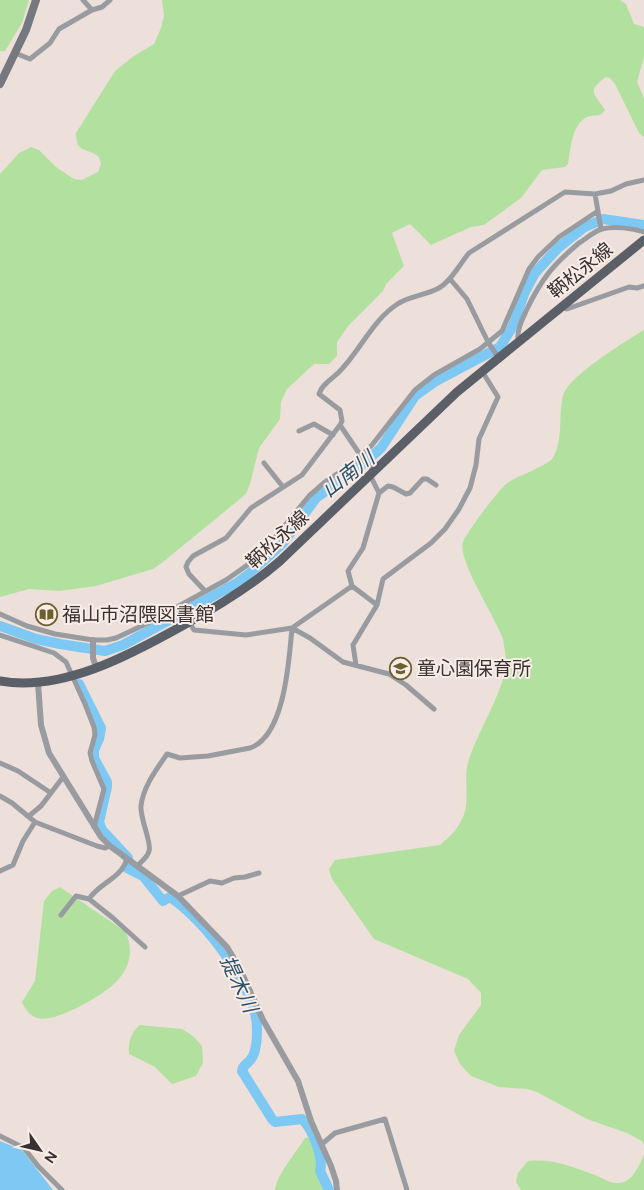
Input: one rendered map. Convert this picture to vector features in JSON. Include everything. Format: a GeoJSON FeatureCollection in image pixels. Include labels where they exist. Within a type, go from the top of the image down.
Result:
{"type":"FeatureCollection","features":[{"type":"Feature","properties":{"kind":"main road"},"geometry":{"type":"LineString","coordinates":[[0,84],[26,30],[36,0]]}},
{"type":"Feature","properties":{"kind":"main road","name":"鞆松永線"},"geometry":{"type":"LineString","coordinates":[[0,681],[38,683],[72,676],[94,663],[126,656],[189,622],[257,580],[280,561],[371,470],[497,356],[518,342],[644,240]]}},
{"type":"Feature","properties":{"kind":"street"},"geometry":{"type":"LineString","coordinates":[[83,0],[92,10]]}},
{"type":"Feature","properties":{"kind":"street"},"geometry":{"type":"LineString","coordinates":[[15,53],[30,60],[50,43],[59,29],[92,10],[102,7],[110,0]]}},
{"type":"Feature","properties":{"kind":"street"},"geometry":{"type":"LineString","coordinates":[[206,591],[189,574],[186,567],[188,562],[193,556],[226,538],[246,512],[302,474],[333,435],[342,421],[340,410],[319,394],[320,391],[330,379],[339,373],[374,325],[400,303],[439,288],[450,279],[468,254],[565,192],[595,194],[611,191],[626,184],[644,180]]}},
{"type":"Feature","properties":{"kind":"street"},"geometry":{"type":"LineString","coordinates":[[595,194],[601,228]]}},
{"type":"Feature","properties":{"kind":"street"},"geometry":{"type":"LineString","coordinates":[[0,614],[27,626],[93,642],[116,638],[148,623],[206,591],[246,566],[268,546],[309,496],[324,482],[362,457],[415,390],[434,375],[480,349],[502,331],[524,276],[538,257],[559,237],[598,213]]}},
{"type":"Feature","properties":{"kind":"street"},"geometry":{"type":"LineString","coordinates":[[518,342],[518,331],[541,281],[565,255],[601,228],[618,228],[644,232]]}},
{"type":"Feature","properties":{"kind":"street"},"geometry":{"type":"LineString","coordinates":[[450,279],[467,299],[488,343],[497,356]]}},
{"type":"Feature","properties":{"kind":"street"},"geometry":{"type":"LineString","coordinates":[[561,307],[567,309],[630,287],[644,286]]}},
{"type":"Feature","properties":{"kind":"street"},"geometry":{"type":"LineString","coordinates":[[356,665],[353,644],[377,605],[384,579],[416,556],[445,529],[459,509],[470,488],[476,465],[479,439],[498,397],[482,371]]}},
{"type":"Feature","properties":{"kind":"street"},"geometry":{"type":"LineString","coordinates":[[299,431],[314,424],[333,435]]}},
{"type":"Feature","properties":{"kind":"street"},"geometry":{"type":"LineString","coordinates":[[340,425],[371,470],[379,492],[363,548],[348,571],[352,586],[377,605]]}},
{"type":"Feature","properties":{"kind":"street"},"geometry":{"type":"LineString","coordinates":[[264,463],[283,487]]}},
{"type":"Feature","properties":{"kind":"street"},"geometry":{"type":"LineString","coordinates":[[379,492],[388,486],[406,494],[410,493],[423,479],[427,478],[436,485]]}},
{"type":"Feature","properties":{"kind":"street"},"geometry":{"type":"LineString","coordinates":[[189,622],[194,630],[246,635],[292,628],[352,586]]}},
{"type":"Feature","properties":{"kind":"street"},"geometry":{"type":"LineString","coordinates":[[292,628],[344,662],[389,674],[406,685],[434,709]]}},
{"type":"Feature","properties":{"kind":"street"},"geometry":{"type":"LineString","coordinates":[[137,866],[150,849],[141,816],[142,800],[146,789],[167,754],[180,758],[208,756],[250,748],[256,746],[275,724],[288,670],[292,628]]}},
{"type":"Feature","properties":{"kind":"street"},"geometry":{"type":"LineString","coordinates":[[0,635],[54,653],[66,662],[94,728],[90,753],[104,789],[94,826]]}},
{"type":"Feature","properties":{"kind":"street"},"geometry":{"type":"LineString","coordinates":[[93,642],[94,663]]}},
{"type":"Feature","properties":{"kind":"street"},"geometry":{"type":"LineString","coordinates":[[38,683],[41,726],[44,739],[63,776],[94,826],[110,846],[178,896],[227,947],[240,969],[263,1020],[298,1081],[311,1121],[336,1181],[337,1190]]}},
{"type":"Feature","properties":{"kind":"street"},"geometry":{"type":"LineString","coordinates":[[0,763],[18,771],[51,793]]}},
{"type":"Feature","properties":{"kind":"street"},"geometry":{"type":"LineString","coordinates":[[29,816],[41,806],[63,776]]}},
{"type":"Feature","properties":{"kind":"street"},"geometry":{"type":"LineString","coordinates":[[0,796],[12,803],[35,822],[97,846],[104,848],[110,846]]}},
{"type":"Feature","properties":{"kind":"street"},"geometry":{"type":"LineString","coordinates":[[0,871],[13,866],[23,842],[35,822]]}},
{"type":"Feature","properties":{"kind":"street"},"geometry":{"type":"LineString","coordinates":[[89,899],[92,894],[120,873],[127,859]]}},
{"type":"Feature","properties":{"kind":"street"},"geometry":{"type":"LineString","coordinates":[[178,896],[210,881],[222,883],[259,872]]}},
{"type":"Feature","properties":{"kind":"street"},"geometry":{"type":"LineString","coordinates":[[61,915],[76,896],[89,899],[145,947]]}},
{"type":"Feature","properties":{"kind":"street"},"geometry":{"type":"LineString","coordinates":[[322,1144],[335,1132],[385,1119],[407,1190]]}},
{"type":"Feature","properties":{"kind":"street"},"geometry":{"type":"LineString","coordinates":[[0,1136],[24,1148],[38,1166],[62,1190]]}},
{"type":"Feature","properties":{"kind":"green space"},"geometry":{"type":"Polygon","coordinates":[[[0,0],[29,0],[22,23],[5,51],[0,51],[0,0]]]}},
{"type":"Feature","properties":{"kind":"green space"},"geometry":{"type":"Polygon","coordinates":[[[162,0],[620,0],[626,4],[634,24],[644,27],[644,57],[637,82],[644,98],[644,137],[639,133],[615,84],[610,78],[606,77],[594,89],[597,99],[605,110],[599,115],[587,117],[578,126],[573,138],[568,164],[565,167],[542,170],[521,198],[484,225],[471,227],[431,245],[410,224],[392,233],[404,266],[386,284],[383,291],[349,325],[337,342],[337,356],[329,364],[314,364],[287,389],[281,402],[280,419],[259,448],[246,494],[153,569],[96,586],[59,591],[29,589],[0,597],[0,174],[19,153],[31,147],[39,150],[56,167],[74,179],[82,180],[98,172],[101,164],[99,157],[80,147],[76,140],[76,133],[115,71],[134,56],[154,44],[164,15],[162,0]]]}},
{"type":"Feature","properties":{"kind":"green space"},"geometry":{"type":"Polygon","coordinates":[[[644,330],[644,1145],[642,1141],[627,1133],[587,1119],[537,1092],[527,1089],[499,1087],[471,1076],[460,1064],[454,1051],[459,1035],[481,1005],[481,993],[468,979],[374,939],[332,879],[329,869],[335,860],[440,845],[447,840],[460,823],[465,812],[467,799],[466,777],[468,763],[506,669],[503,639],[471,575],[463,550],[463,542],[484,510],[509,482],[544,465],[552,459],[558,445],[563,396],[567,388],[598,360],[644,330]]]}},
{"type":"Feature","properties":{"kind":"green space"},"geometry":{"type":"Polygon","coordinates":[[[60,887],[126,932],[130,957],[121,976],[110,988],[101,994],[66,1013],[45,1019],[37,1018],[28,1012],[22,1002],[35,981],[44,901],[52,891],[60,887]]]}},
{"type":"Feature","properties":{"kind":"green space"},"geometry":{"type":"Polygon","coordinates":[[[139,1025],[182,1029],[193,1036],[202,1046],[203,1063],[196,1076],[172,1084],[155,1067],[129,1054],[131,1038],[139,1025]]]}},
{"type":"Feature","properties":{"kind":"green space"},"geometry":{"type":"Polygon","coordinates":[[[313,1137],[332,1190],[275,1190],[283,1171],[305,1138],[313,1137]]]}},
{"type":"Feature","properties":{"kind":"green space"},"geometry":{"type":"Polygon","coordinates":[[[644,1154],[644,1190],[521,1190],[516,1182],[518,1173],[528,1161],[537,1160],[562,1164],[612,1182],[622,1182],[635,1173],[644,1154]]]}},
{"type":"Feature","properties":{"kind":"water"},"geometry":{"type":"Polygon","coordinates":[[[0,1141],[22,1150],[53,1190],[0,1190],[0,1141]]]}},
{"type":"Feature","properties":{"kind":"waterway","name":"山南川"},"geometry":{"type":"LineString","coordinates":[[0,626],[36,639],[105,651],[123,645],[237,583],[283,543],[316,498],[360,467],[381,448],[415,396],[436,381],[500,347],[513,326],[524,294],[535,273],[558,248],[583,228],[603,219],[644,225]]}},
{"type":"Feature","properties":{"kind":"waterway","name":"提木川"},"geometry":{"type":"LineString","coordinates":[[79,684],[101,728],[94,750],[94,758],[107,782],[107,787],[99,822],[102,830],[128,858]]}},
{"type":"Feature","properties":{"kind":"waterway","name":"提木川"},"geometry":{"type":"LineString","coordinates":[[128,867],[143,876],[163,901],[170,897],[184,907],[212,938],[238,975],[255,1012],[257,1029],[253,1056],[243,1067],[242,1071],[275,1122],[302,1119],[306,1123],[319,1151],[320,1171],[329,1190]]}},
{"type":"Feature","properties":{"kind":"place","name":"福山市沼隈図書館"},"geometry":{"type":"Point","coordinates":[46,614]}},
{"type":"Feature","properties":{"kind":"place","name":"童心園保育所"},"geometry":{"type":"Point","coordinates":[401,668]}}]}
